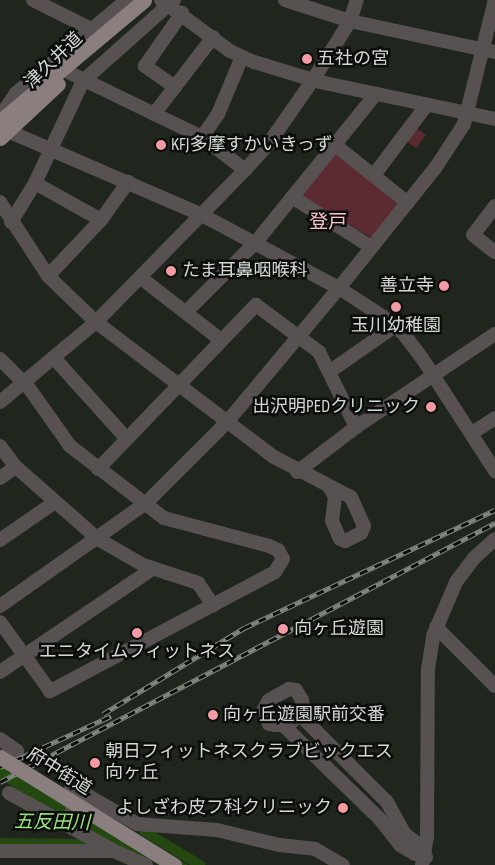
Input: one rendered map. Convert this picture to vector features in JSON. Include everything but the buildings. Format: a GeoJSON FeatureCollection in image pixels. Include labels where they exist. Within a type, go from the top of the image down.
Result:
{"type":"FeatureCollection","features":[{"type":"Feature","properties":{"kind":"main road","name":"津久井道"},"geometry":{"type":"LineString","coordinates":[[4,126],[76,77],[136,3]]}},
{"type":"Feature","properties":{"kind":"main road","name":"津久井道"},"geometry":{"type":"LineString","coordinates":[[4,126],[136,3]]}},
{"type":"Feature","properties":{"kind":"main road","name":"府中街道"},"geometry":{"type":"LineString","coordinates":[[0,758],[174,865]]}},
{"type":"Feature","properties":{"kind":"street"},"geometry":{"type":"LineString","coordinates":[[109,13],[115,0]]}},
{"type":"Feature","properties":{"kind":"street"},"geometry":{"type":"LineString","coordinates":[[285,0],[350,21],[489,51]]}},
{"type":"Feature","properties":{"kind":"street"},"geometry":{"type":"LineString","coordinates":[[0,402],[96,322],[245,170],[269,143],[313,80],[350,21],[358,0]]}},
{"type":"Feature","properties":{"kind":"street"},"geometry":{"type":"LineString","coordinates":[[0,606],[146,504],[227,422],[339,288],[452,146],[468,114],[489,51],[494,0]]}},
{"type":"Feature","properties":{"kind":"street"},"geometry":{"type":"LineString","coordinates":[[11,222],[35,183],[52,149],[76,77],[168,1],[213,37],[242,57],[313,80],[426,106],[495,119]]}},
{"type":"Feature","properties":{"kind":"street"},"geometry":{"type":"LineString","coordinates":[[41,2],[91,29]]}},
{"type":"Feature","properties":{"kind":"street"},"geometry":{"type":"LineString","coordinates":[[136,3],[109,13],[16,93],[6,108],[4,126],[202,215],[256,242],[339,288],[395,326],[434,375],[495,472]]}},
{"type":"Feature","properties":{"kind":"street"},"geometry":{"type":"LineString","coordinates":[[175,87],[145,66],[182,13]]}},
{"type":"Feature","properties":{"kind":"street"},"geometry":{"type":"LineString","coordinates":[[154,114],[213,37]]}},
{"type":"Feature","properties":{"kind":"street"},"geometry":{"type":"LineString","coordinates":[[202,137],[218,114],[242,57]]}},
{"type":"Feature","properties":{"kind":"street"},"geometry":{"type":"LineString","coordinates":[[76,77],[202,137],[245,170]]}},
{"type":"Feature","properties":{"kind":"street"},"geometry":{"type":"LineString","coordinates":[[186,312],[256,242],[376,94]]}},
{"type":"Feature","properties":{"kind":"street"},"geometry":{"type":"LineString","coordinates":[[374,175],[426,106]]}},
{"type":"Feature","properties":{"kind":"street"},"geometry":{"type":"LineString","coordinates":[[335,145],[408,203]]}},
{"type":"Feature","properties":{"kind":"street"},"geometry":{"type":"LineString","coordinates":[[48,276],[101,220],[128,182]]}},
{"type":"Feature","properties":{"kind":"street"},"geometry":{"type":"LineString","coordinates":[[35,183],[101,220]]}},
{"type":"Feature","properties":{"kind":"street"},"geometry":{"type":"LineString","coordinates":[[292,197],[371,247]]}},
{"type":"Feature","properties":{"kind":"street"},"geometry":{"type":"LineString","coordinates":[[0,202],[11,222],[48,276],[96,322],[227,422],[298,472],[328,487]]}},
{"type":"Feature","properties":{"kind":"street"},"geometry":{"type":"LineString","coordinates":[[495,206],[473,235],[495,252]]}},
{"type":"Feature","properties":{"kind":"street"},"geometry":{"type":"LineString","coordinates":[[141,278],[221,340]]}},
{"type":"Feature","properties":{"kind":"street"},"geometry":{"type":"LineString","coordinates":[[98,469],[256,305],[319,352],[356,427]]}},
{"type":"Feature","properties":{"kind":"street"},"geometry":{"type":"LineString","coordinates":[[329,372],[395,326]]}},
{"type":"Feature","properties":{"kind":"street"},"geometry":{"type":"LineString","coordinates":[[298,472],[356,427],[495,334]]}},
{"type":"Feature","properties":{"kind":"street"},"geometry":{"type":"LineString","coordinates":[[54,358],[127,439]]}},
{"type":"Feature","properties":{"kind":"street"},"geometry":{"type":"LineString","coordinates":[[0,359],[24,383],[60,436],[98,469],[146,504],[171,521],[266,545],[282,554],[280,568],[50,691],[0,622]]}},
{"type":"Feature","properties":{"kind":"street"},"geometry":{"type":"LineString","coordinates":[[472,434],[495,418]]}},
{"type":"Feature","properties":{"kind":"street"},"geometry":{"type":"LineString","coordinates":[[0,446],[16,467],[98,539],[152,569],[198,583],[213,605]]}},
{"type":"Feature","properties":{"kind":"street"},"geometry":{"type":"LineString","coordinates":[[0,478],[16,467]]}},
{"type":"Feature","properties":{"kind":"street"},"geometry":{"type":"LineString","coordinates":[[0,540],[55,502]]}},
{"type":"Feature","properties":{"kind":"street"},"geometry":{"type":"LineString","coordinates":[[425,861],[428,669],[436,627],[460,575],[495,539]]}},
{"type":"Feature","properties":{"kind":"street"},"geometry":{"type":"LineString","coordinates":[[0,672],[152,569]]}},
{"type":"Feature","properties":{"kind":"street"},"geometry":{"type":"LineString","coordinates":[[436,627],[495,686]]}},
{"type":"Feature","properties":{"kind":"street"},"geometry":{"type":"LineString","coordinates":[[302,711],[294,722],[284,726],[269,724],[264,709],[269,700],[293,689],[302,700],[302,711],[310,726],[387,802],[405,834],[425,861]]}},
{"type":"Feature","properties":{"kind":"street"},"geometry":{"type":"LineString","coordinates":[[284,726],[379,818],[400,845],[425,861]]}},
{"type":"Feature","properties":{"kind":"street"},"geometry":{"type":"LineString","coordinates":[[297,739],[301,726],[310,726]]}},
{"type":"Feature","properties":{"kind":"street"},"geometry":{"type":"LineString","coordinates":[[0,739],[18,751],[0,758]]}},
{"type":"Feature","properties":{"kind":"street"},"geometry":{"type":"LineString","coordinates":[[72,826],[75,790],[137,824],[217,830],[279,845],[315,849],[343,865]]}},
{"type":"Feature","properties":{"kind":"street"},"geometry":{"type":"LineString","coordinates":[[9,793],[111,849],[146,865]]}},
{"type":"Feature","properties":{"kind":"street"},"geometry":{"type":"LineString","coordinates":[[0,851],[111,849]]}},
{"type":"Feature","properties":{"kind":"shaded area"},"geometry":{"type":"Polygon","coordinates":[[[415,127],[426,135],[416,148],[405,140],[415,127]]]}},
{"type":"Feature","properties":{"kind":"shaded area"},"geometry":{"type":"Polygon","coordinates":[[[335,153],[399,203],[372,238],[300,195],[335,153]]]}},
{"type":"Feature","properties":{"kind":"shaded area"},"geometry":{"type":"Polygon","coordinates":[[[284,704],[290,706],[292,712],[290,718],[284,720],[278,718],[276,712],[278,706],[284,704]]]}},
{"type":"Feature","properties":{"kind":"shaded area"},"geometry":{"type":"Polygon","coordinates":[[[0,765],[145,840],[188,865],[159,865],[138,854],[0,848],[0,838],[80,839],[54,811],[0,779],[0,765]]]}},
{"type":"Feature","properties":{"kind":"waterway"},"geometry":{"type":"LineString","coordinates":[[144,831],[200,865]]}},
{"type":"Feature","properties":{"kind":"railway"},"geometry":{"type":"LineString","coordinates":[[103,714],[244,628],[495,510]]}},
{"type":"Feature","properties":{"kind":"railway"},"geometry":{"type":"LineString","coordinates":[[0,782],[495,523]]}},
{"type":"Feature","properties":{"kind":"railway"},"geometry":{"type":"LineString","coordinates":[[0,767],[111,716]]}},
{"type":"Feature","properties":{"kind":"place","name":"五社の宮"},"geometry":{"type":"Point","coordinates":[307,59]}},
{"type":"Feature","properties":{"kind":"place","name":"KFJ多摩すかいきっず"},"geometry":{"type":"Point","coordinates":[161,145]}},
{"type":"Feature","properties":{"kind":"place","name":"たま耳鼻咽喉科"},"geometry":{"type":"Point","coordinates":[171,271]}},
{"type":"Feature","properties":{"kind":"place","name":"善立寺"},"geometry":{"type":"Point","coordinates":[444,286]}},
{"type":"Feature","properties":{"kind":"place","name":"玉川幼稚園"},"geometry":{"type":"Point","coordinates":[396,307]}},
{"type":"Feature","properties":{"kind":"place","name":"出沢明PEDクリニック"},"geometry":{"type":"Point","coordinates":[431,407]}},
{"type":"Feature","properties":{"kind":"place","name":"向ヶ丘遊園"},"geometry":{"type":"Point","coordinates":[283,629]}},
{"type":"Feature","properties":{"kind":"place","name":"エニタイムフィットネス"},"geometry":{"type":"Point","coordinates":[137,633]}},
{"type":"Feature","properties":{"kind":"place","name":"向ヶ丘遊園駅前交番"},"geometry":{"type":"Point","coordinates":[213,715]}},
{"type":"Feature","properties":{"kind":"place","name":"朝日フィットネスクラブビックエス 向ヶ丘"},"geometry":{"type":"Point","coordinates":[95,763]}},
{"type":"Feature","properties":{"kind":"place","name":"よしざわ皮フ科クリニック"},"geometry":{"type":"Point","coordinates":[343,808]}},
{"type":"Feature","properties":{"kind":"district","name":"登戸"},"geometry":{"type":"Point","coordinates":[328,223]}},
{"type":"Feature","properties":{"kind":"water label","name":"五反田川"},"geometry":{"type":"Point","coordinates":[52,823]}}]}
